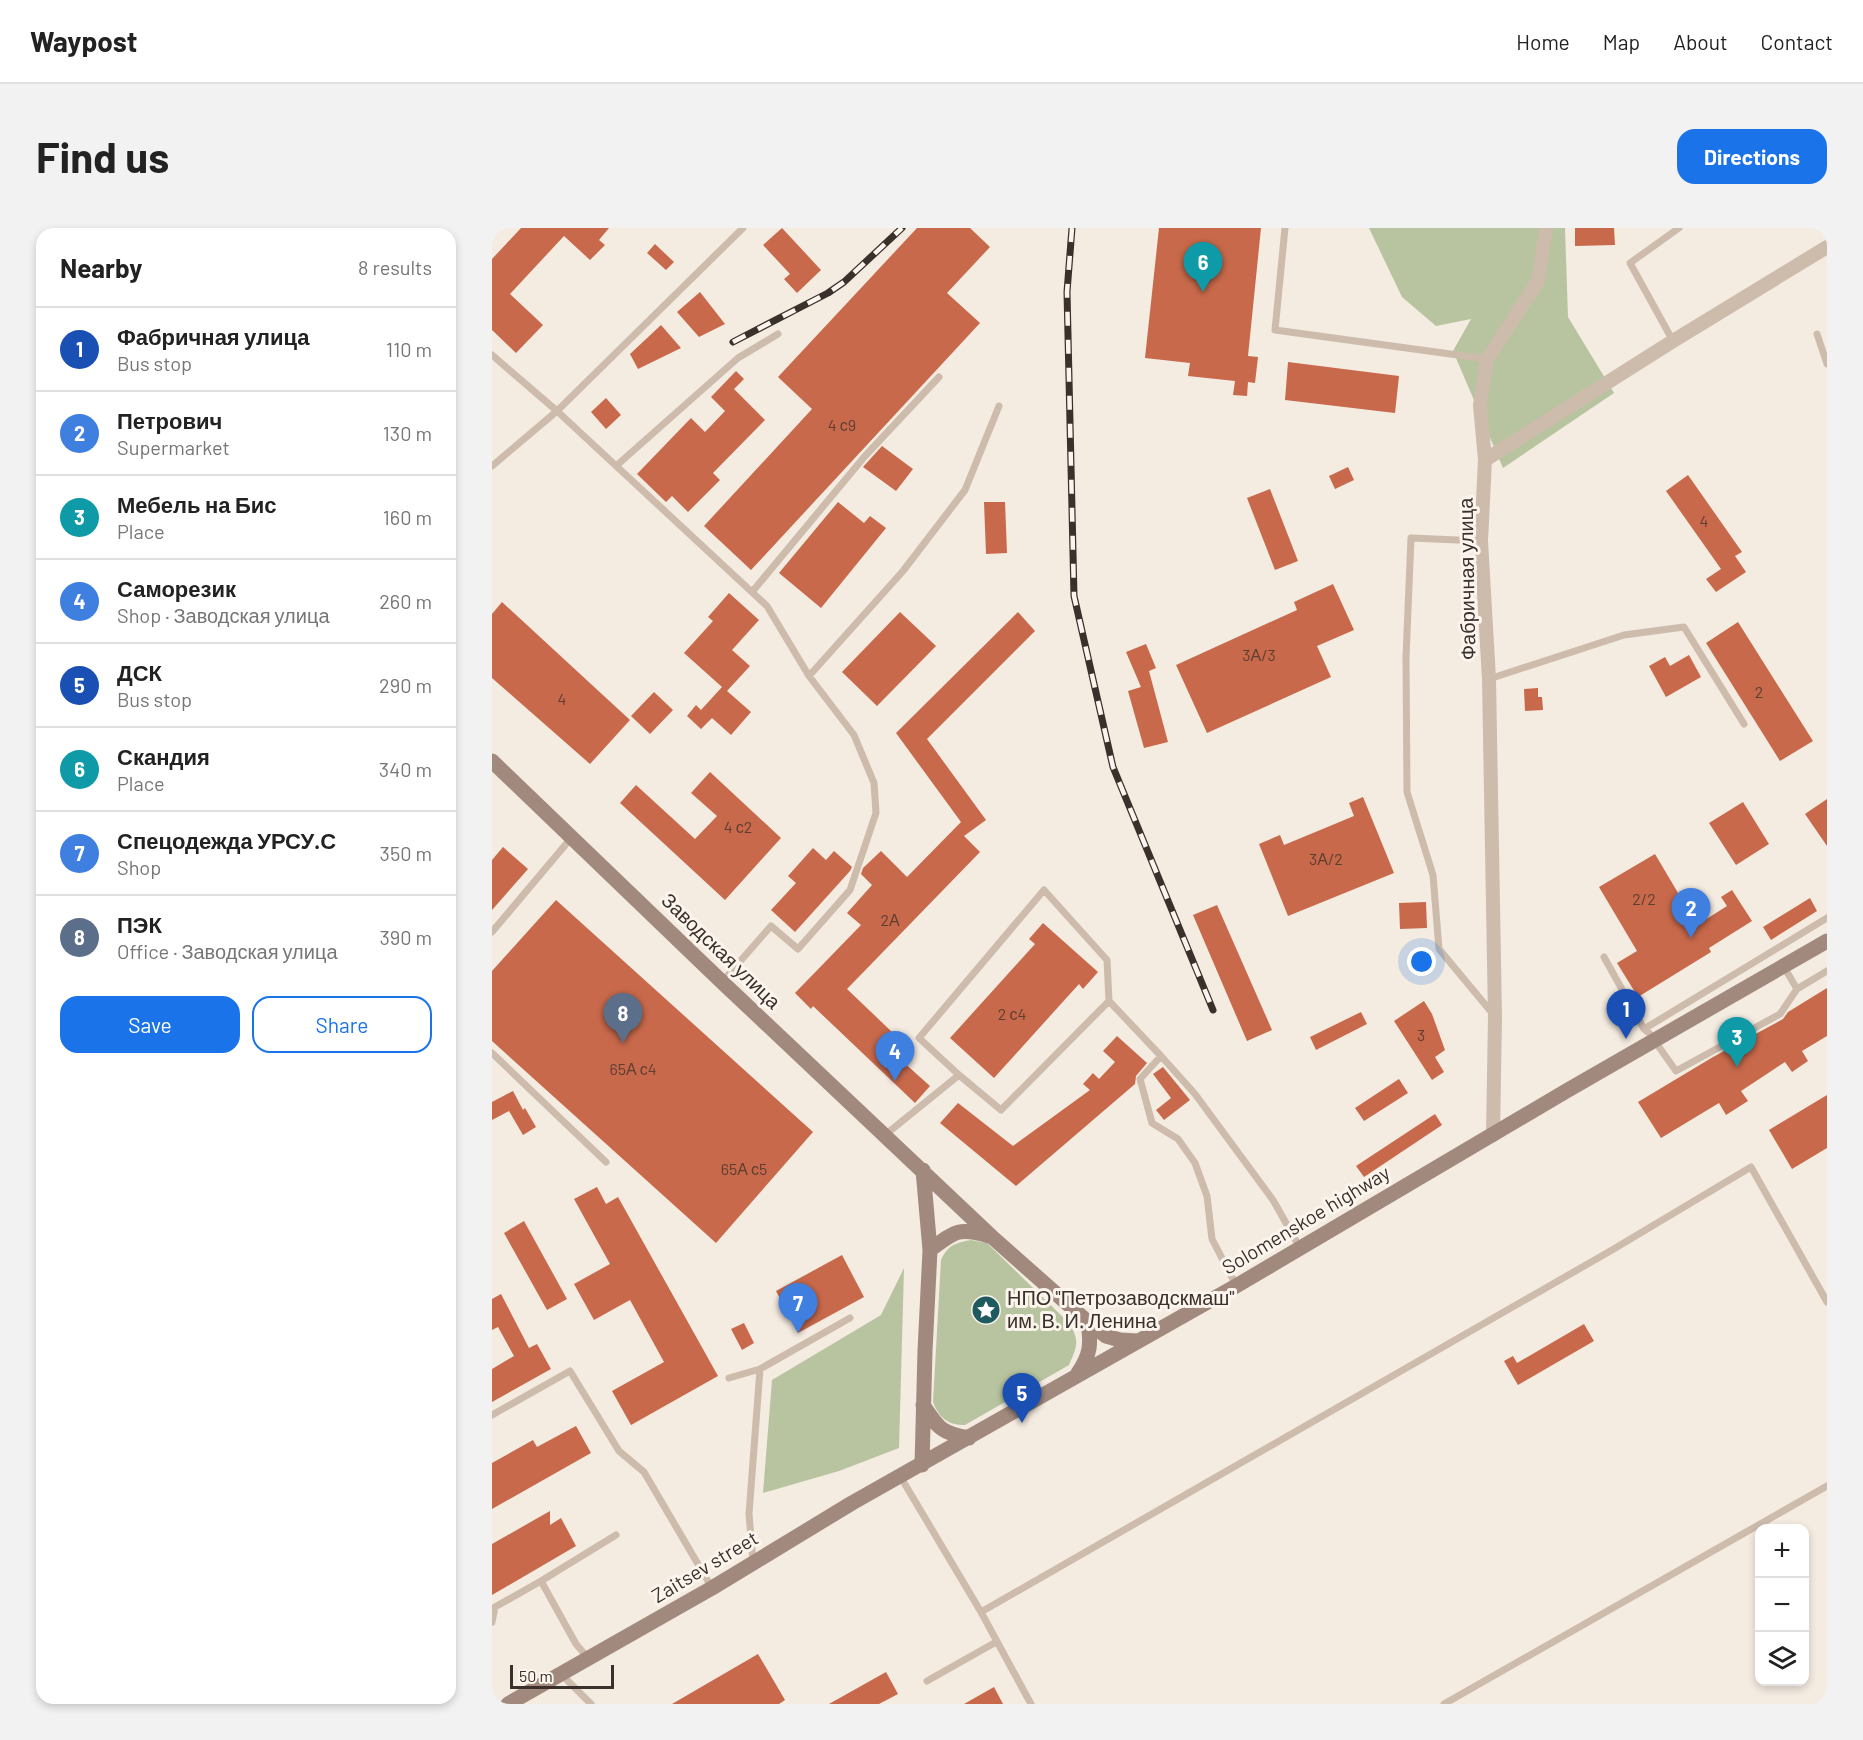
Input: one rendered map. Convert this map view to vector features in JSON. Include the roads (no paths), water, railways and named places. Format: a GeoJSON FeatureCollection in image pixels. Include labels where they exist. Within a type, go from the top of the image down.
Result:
{"type":"FeatureCollection","features":[{"type":"Feature","properties":{"kind":"main road","name":"Заводская улица"},"geometry":{"type":"LineString","coordinates":[[492,761],[992,1237],[1106,1336],[1138,1341]]}},
{"type":"Feature","properties":{"kind":"main road","name":"Solomenskoe highway"},"geometry":{"type":"LineString","coordinates":[[969,1438],[1300,1249],[1493,1135],[1649,1035],[1784,967],[1827,941]]}},
{"type":"Feature","properties":{"kind":"main road"},"geometry":{"type":"LineString","coordinates":[[922,1465],[930,1250],[923,1170]]}},
{"type":"Feature","properties":{"kind":"main road"},"geometry":{"type":"LineString","coordinates":[[930,1250],[944,1240],[968,1229],[992,1237]]}},
{"type":"Feature","properties":{"kind":"main road"},"geometry":{"type":"LineString","coordinates":[[1077,1375],[1088,1359],[1090,1340],[1088,1322]]}},
{"type":"Feature","properties":{"kind":"main road"},"geometry":{"type":"LineString","coordinates":[[923,1405],[938,1428],[950,1434],[969,1438]]}},
{"type":"Feature","properties":{"kind":"main road","name":"Zaitsev street"},"geometry":{"type":"LineString","coordinates":[[508,1704],[969,1438]]}},
{"type":"Feature","properties":{"kind":"street"},"geometry":{"type":"LineString","coordinates":[[1487,359],[1539,281],[1546,228]]}},
{"type":"Feature","properties":{"kind":"street"},"geometry":{"type":"LineString","coordinates":[[1485,460],[1827,247]]}},
{"type":"Feature","properties":{"kind":"street","name":"Фабричная улица"},"geometry":{"type":"LineString","coordinates":[[1487,359],[1480,405],[1485,460],[1481,541],[1489,679],[1495,1017],[1493,1135]]}},
{"type":"Feature","properties":{"kind":"lane"},"geometry":{"type":"LineString","coordinates":[[492,466],[557,411],[743,228]]}},
{"type":"Feature","properties":{"kind":"lane"},"geometry":{"type":"LineString","coordinates":[[1285,228],[1275,330],[1487,359]]}},
{"type":"Feature","properties":{"kind":"lane"},"geometry":{"type":"LineString","coordinates":[[1673,341],[1630,263],[1679,228]]}},
{"type":"Feature","properties":{"kind":"lane"},"geometry":{"type":"LineString","coordinates":[[616,466],[738,358],[778,334]]}},
{"type":"Feature","properties":{"kind":"lane"},"geometry":{"type":"LineString","coordinates":[[1817,334],[1827,364]]}},
{"type":"Feature","properties":{"kind":"lane"},"geometry":{"type":"LineString","coordinates":[[492,355],[557,411],[767,606],[808,676],[854,735],[874,783],[876,813],[850,890],[798,949],[771,926],[722,982]]}},
{"type":"Feature","properties":{"kind":"lane"},"geometry":{"type":"LineString","coordinates":[[752,592],[865,456],[939,376]]}},
{"type":"Feature","properties":{"kind":"lane"},"geometry":{"type":"LineString","coordinates":[[808,676],[903,571],[965,490],[999,406]]}},
{"type":"Feature","properties":{"kind":"lane"},"geometry":{"type":"LineString","coordinates":[[1481,541],[1411,538],[1407,657],[1407,792],[1433,875],[1439,949],[1495,1017]]}},
{"type":"Feature","properties":{"kind":"lane"},"geometry":{"type":"LineString","coordinates":[[1489,679],[1624,635],[1684,627],[1744,724]]}},
{"type":"Feature","properties":{"kind":"lane"},"geometry":{"type":"LineString","coordinates":[[492,932],[572,837]]}},
{"type":"Feature","properties":{"kind":"lane"},"geometry":{"type":"LineString","coordinates":[[1109,1001],[1001,1110],[919,1038],[1044,890],[1107,960],[1109,1001],[1195,1094],[1273,1200],[1300,1249]]}},
{"type":"Feature","properties":{"kind":"lane"},"geometry":{"type":"LineString","coordinates":[[1649,1035],[1827,918]]}},
{"type":"Feature","properties":{"kind":"lane"},"geometry":{"type":"LineString","coordinates":[[1604,957],[1649,1035],[1677,1071],[1780,1014],[1797,989],[1827,971]]}},
{"type":"Feature","properties":{"kind":"lane"},"geometry":{"type":"LineString","coordinates":[[1784,967],[1797,989]]}},
{"type":"Feature","properties":{"kind":"lane"},"geometry":{"type":"LineString","coordinates":[[492,1053],[606,1162]]}},
{"type":"Feature","properties":{"kind":"lane"},"geometry":{"type":"LineString","coordinates":[[1161,1056],[1140,1079],[1152,1123],[1178,1139],[1195,1163],[1207,1196],[1212,1239],[1236,1286]]}},
{"type":"Feature","properties":{"kind":"lane"},"geometry":{"type":"LineString","coordinates":[[885,1135],[959,1075]]}},
{"type":"Feature","properties":{"kind":"lane"},"geometry":{"type":"LineString","coordinates":[[981,1612],[1612,1250],[1751,1167],[1827,1302]]}},
{"type":"Feature","properties":{"kind":"lane"},"geometry":{"type":"LineString","coordinates":[[729,1378],[760,1369],[850,1318]]}},
{"type":"Feature","properties":{"kind":"lane"},"geometry":{"type":"LineString","coordinates":[[753,1562],[749,1514],[760,1369]]}},
{"type":"Feature","properties":{"kind":"lane"},"geometry":{"type":"LineString","coordinates":[[492,1414],[570,1371],[619,1451],[644,1472],[712,1588]]}},
{"type":"Feature","properties":{"kind":"lane"},"geometry":{"type":"LineString","coordinates":[[900,1476],[981,1612],[1031,1704]]}},
{"type":"Feature","properties":{"kind":"lane"},"geometry":{"type":"LineString","coordinates":[[1444,1704],[1827,1486]]}},
{"type":"Feature","properties":{"kind":"lane"},"geometry":{"type":"LineString","coordinates":[[492,1622],[495,1607],[616,1535]]}},
{"type":"Feature","properties":{"kind":"lane"},"geometry":{"type":"LineString","coordinates":[[541,1581],[576,1644],[588,1658]]}},
{"type":"Feature","properties":{"kind":"lane"},"geometry":{"type":"LineString","coordinates":[[927,1681],[996,1642]]}},
{"type":"Feature","properties":{"kind":"lane"},"geometry":{"type":"LineString","coordinates":[[561,1674],[591,1704]]}},
{"type":"Feature","properties":{"kind":"railway"},"geometry":{"type":"LineString","coordinates":[[733,342],[828,293],[844,282],[902,228]]}},
{"type":"Feature","properties":{"kind":"railway"},"geometry":{"type":"LineString","coordinates":[[1072,228],[1067,292],[1074,596],[1113,767],[1213,1010]]}},
{"type":"Feature","properties":{"kind":"place","name":"Скандия"},"geometry":{"type":"Point","coordinates":[1203,292]}},
{"type":"Feature","properties":{"kind":"place","name":"Петрович"},"geometry":{"type":"Point","coordinates":[1691,938]}},
{"type":"Feature","properties":{"kind":"place","name":"Фабричная улица"},"geometry":{"type":"Point","coordinates":[1626,1039]}},
{"type":"Feature","properties":{"kind":"place","name":"ПЭК"},"geometry":{"type":"Point","coordinates":[623,1043]}},
{"type":"Feature","properties":{"kind":"place","name":"Мебель на Бис"},"geometry":{"type":"Point","coordinates":[1737,1067]}},
{"type":"Feature","properties":{"kind":"place","name":"Саморезик"},"geometry":{"type":"Point","coordinates":[895,1081]}},
{"type":"Feature","properties":{"kind":"place","name":"НПО \"Петрозаводскмаш\" им. В. И. Ленина"},"geometry":{"type":"Point","coordinates":[986,1310]}},
{"type":"Feature","properties":{"kind":"place","name":"Спецодежда УРСУ.С"},"geometry":{"type":"Point","coordinates":[798,1333]}},
{"type":"Feature","properties":{"kind":"place","name":"ДСК"},"geometry":{"type":"Point","coordinates":[1022,1423]}}]}
